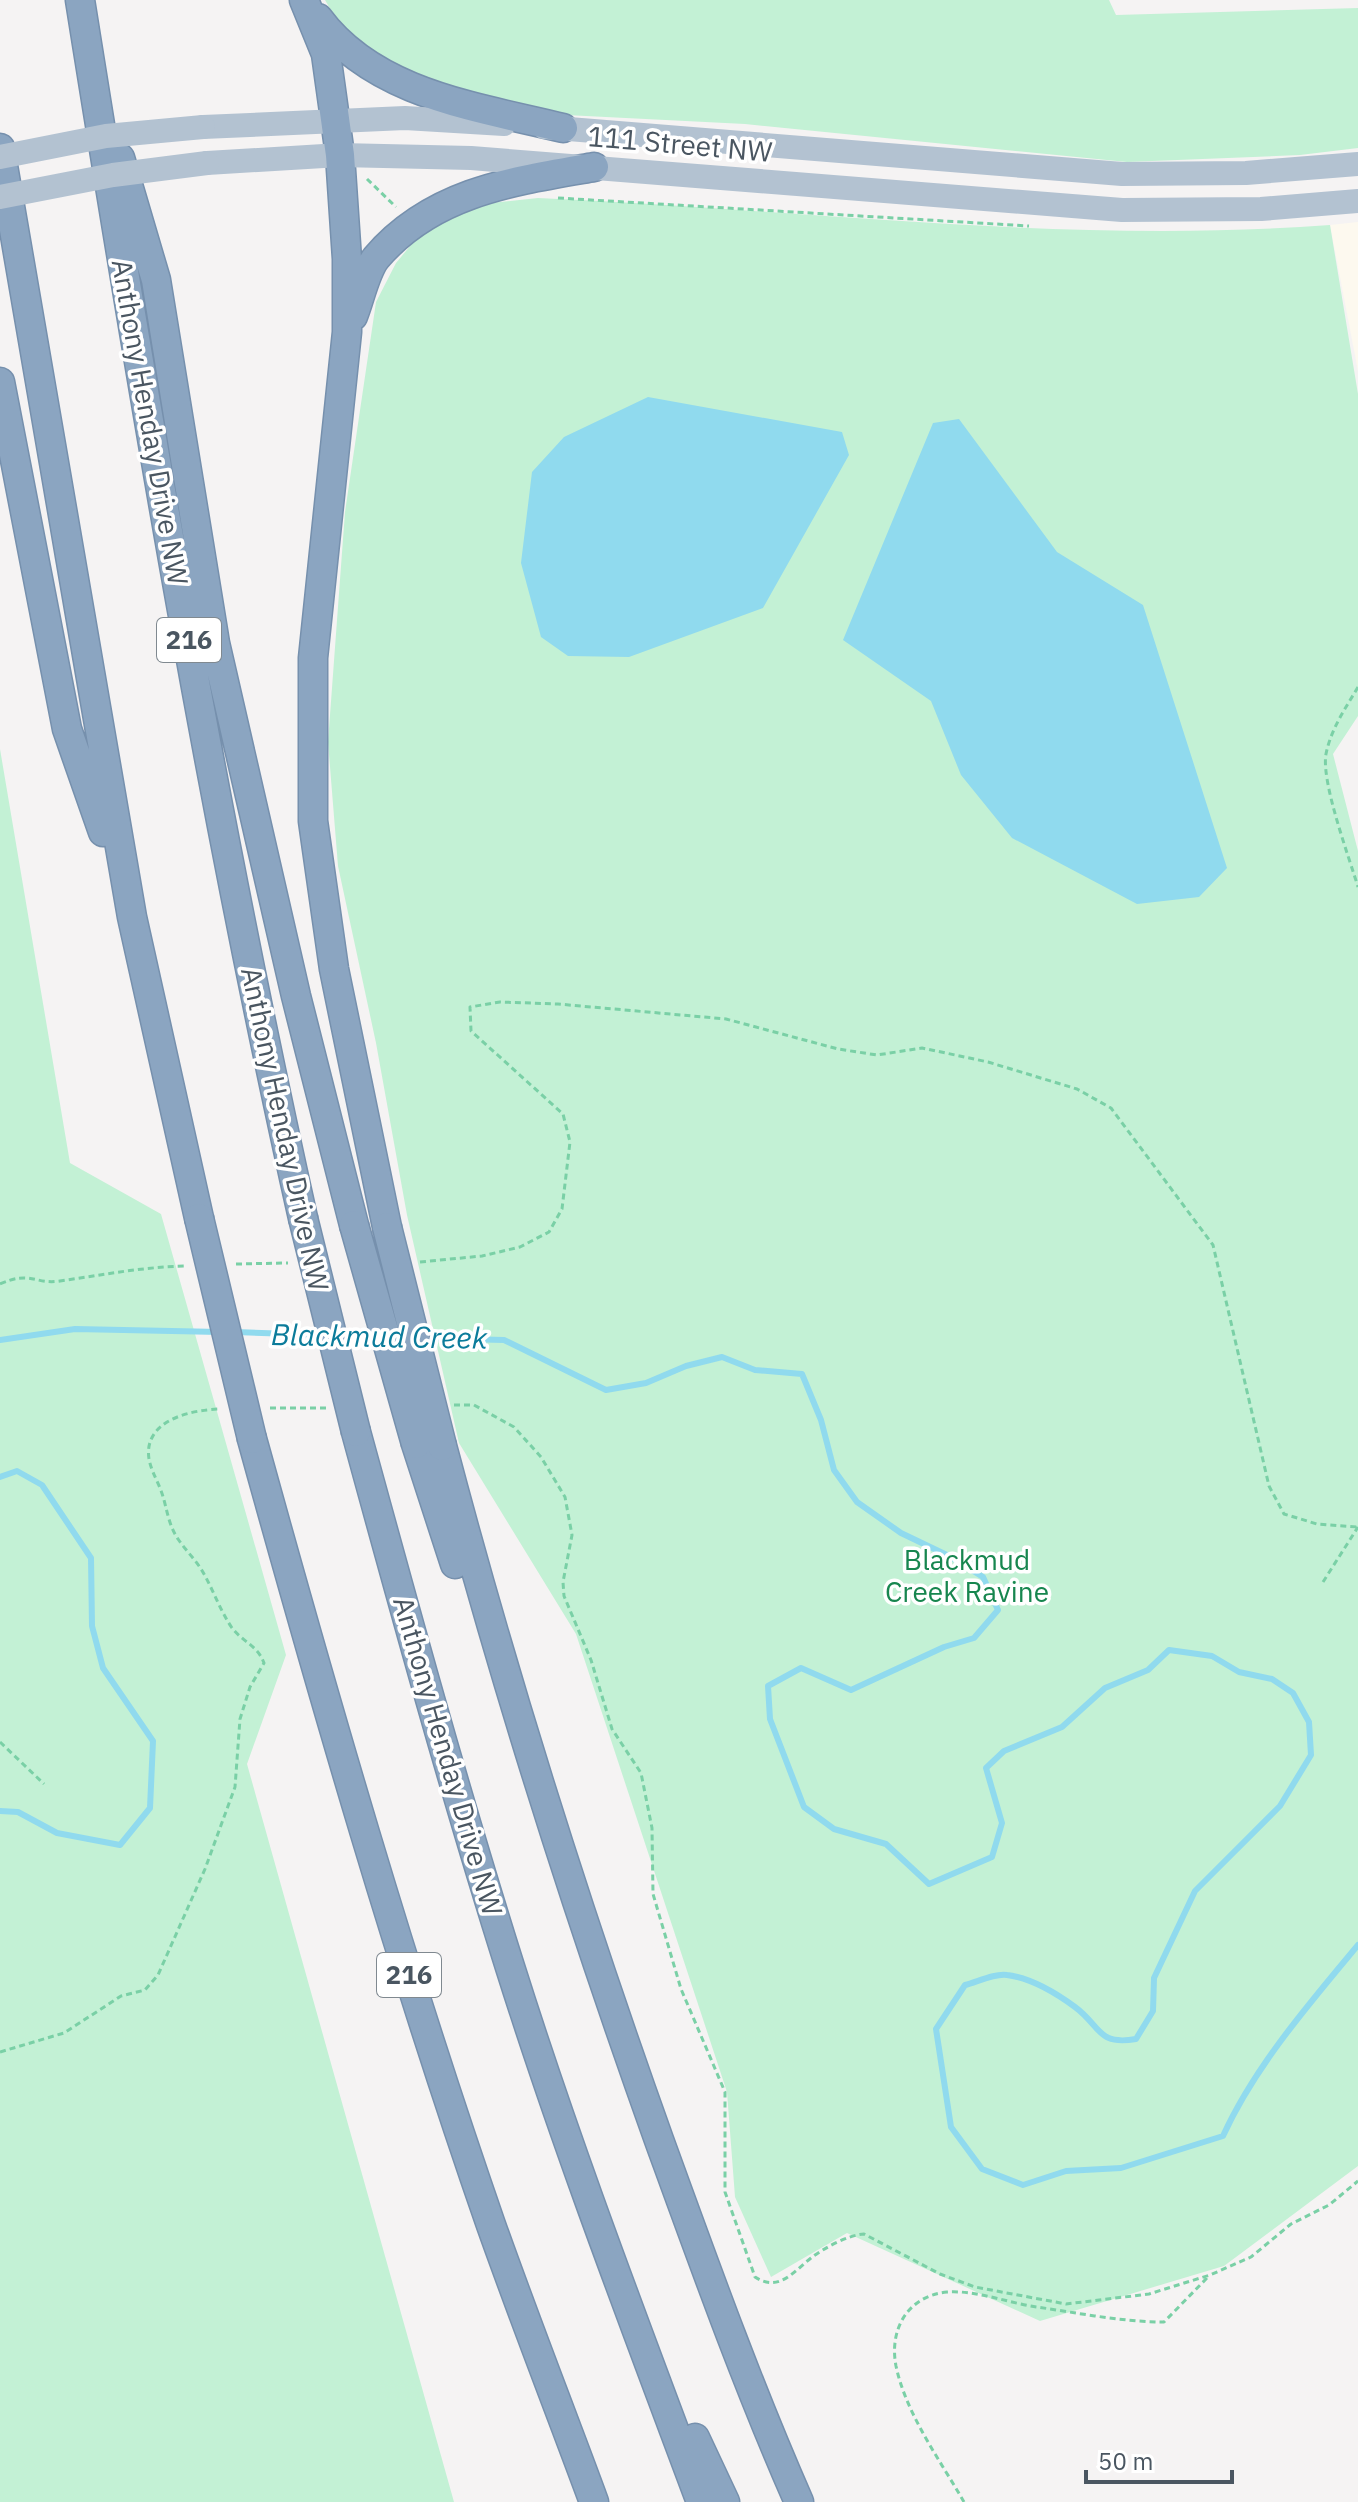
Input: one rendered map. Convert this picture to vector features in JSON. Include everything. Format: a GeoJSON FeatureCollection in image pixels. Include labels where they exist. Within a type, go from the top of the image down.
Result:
{"type":"FeatureCollection","features":[{"type":"Feature","properties":{"kind":"highway","name":"Anthony Henday Drive NW"},"geometry":{"type":"LineString","coordinates":[[80,0],[117,237],[229,866],[303,1218],[356,1432],[510,1969],[603,2238],[701,2502]]}},
{"type":"Feature","properties":{"kind":"highway"},"geometry":{"type":"LineString","coordinates":[[304,0],[326,54],[336,119],[347,332],[313,658],[313,821],[334,969],[429,1445]]}},
{"type":"Feature","properties":{"kind":"highway"},"geometry":{"type":"LineString","coordinates":[[304,0],[331,36],[364,62],[407,86],[563,128]]}},
{"type":"Feature","properties":{"kind":"highway"},"geometry":{"type":"LineString","coordinates":[[89,58],[156,280],[215,643],[296,996],[354,1225],[502,1667],[572,1892],[682,2205],[799,2502]]}},
{"type":"Feature","properties":{"kind":"highway","name":"216"},"geometry":{"type":"LineString","coordinates":[[0,148],[132,917],[252,1439],[325,1702],[416,1997],[491,2225],[594,2502]]}},
{"type":"Feature","properties":{"kind":"highway"},"geometry":{"type":"LineString","coordinates":[[347,332],[374,260],[428,211],[465,194],[524,179],[594,167]]}},
{"type":"Feature","properties":{"kind":"highway"},"geometry":{"type":"LineString","coordinates":[[0,382],[67,729],[132,917]]}},
{"type":"Feature","properties":{"kind":"highway"},"geometry":{"type":"LineString","coordinates":[[603,2238],[725,2502]]}},
{"type":"Feature","properties":{"kind":"main road","name":"111 Street NW"},"geometry":{"type":"LineString","coordinates":[[0,157],[106,136],[203,127],[405,118],[1122,174],[1246,173],[1358,164]]}},
{"type":"Feature","properties":{"kind":"main road","name":"111 Street NW"},"geometry":{"type":"LineString","coordinates":[[0,197],[113,175],[207,163],[340,155],[471,158],[1122,210],[1261,209],[1358,201]]}},
{"type":"Feature","properties":{"kind":"path"},"geometry":{"type":"LineString","coordinates":[[364,177],[403,214]]}},
{"type":"Feature","properties":{"kind":"path"},"geometry":{"type":"LineString","coordinates":[[553,198],[1035,226]]}},
{"type":"Feature","properties":{"kind":"path"},"geometry":{"type":"LineString","coordinates":[[1358,687],[1335,725],[1325,757],[1329,786],[1358,887]]}},
{"type":"Feature","properties":{"kind":"path"},"geometry":{"type":"LineString","coordinates":[[409,1262],[482,1256],[520,1247],[549,1232],[562,1209],[570,1142],[563,1114],[471,1031],[470,1007],[500,1002],[558,1004],[726,1019],[838,1049],[877,1055],[922,1048],[988,1062],[1077,1089],[1111,1108],[1213,1245],[1269,1486],[1284,1514],[1317,1524],[1358,1527],[1323,1582]]}},
{"type":"Feature","properties":{"kind":"path"},"geometry":{"type":"LineString","coordinates":[[230,1264],[290,1263]]}},
{"type":"Feature","properties":{"kind":"path"},"geometry":{"type":"LineString","coordinates":[[0,1284],[18,1275],[55,1282],[136,1267],[199,1265]]}},
{"type":"Feature","properties":{"kind":"path"},"geometry":{"type":"LineString","coordinates":[[0,1742],[44,1784]]}},
{"type":"Feature","properties":{"kind":"path"},"geometry":{"type":"LineString","coordinates":[[975,2287],[1066,2304],[1149,2294],[1210,2275],[1251,2257],[1291,2224],[1329,2205],[1358,2181]]}},
{"type":"Feature","properties":{"kind":"path"},"geometry":{"type":"LineString","coordinates":[[964,2502],[917,2418],[897,2368],[894,2339],[899,2322],[913,2306],[947,2292],[1035,2307],[1164,2322],[1210,2275]]}},
{"type":"Feature","properties":{"kind":"shaded area"},"geometry":{"type":"Polygon","coordinates":[[[1358,222],[1358,371],[1330,225],[1358,222]]]}},
{"type":"Feature","properties":{"kind":"green space"},"geometry":{"type":"Polygon","coordinates":[[[325,0],[1109,0],[1116,15],[1358,8],[1358,148],[1300,155],[1127,162],[745,124],[566,115],[409,76],[369,57],[339,24],[325,0]]]}},
{"type":"Feature","properties":{"kind":"green space","name":"Blackmud Creek Ravine"},"geometry":{"type":"Polygon","coordinates":[[[538,198],[1033,228],[1231,230],[1330,225],[1358,394],[1358,716],[1333,754],[1358,851],[1358,2166],[1224,2266],[1040,2321],[847,2233],[771,2277],[735,2197],[727,2092],[576,1634],[459,1443],[407,1215],[376,1043],[338,866],[328,742],[345,512],[376,302],[396,263],[421,233],[481,204],[538,198]]]}},
{"type":"Feature","properties":{"kind":"green space"},"geometry":{"type":"Polygon","coordinates":[[[0,749],[70,1163],[161,1214],[286,1655],[247,1764],[454,2502],[0,2502],[0,749]]]}},
{"type":"Feature","properties":{"kind":"water"},"geometry":{"type":"Polygon","coordinates":[[[648,397],[842,432],[849,455],[763,608],[629,657],[568,656],[541,637],[521,563],[532,472],[564,437],[648,397]]]}},
{"type":"Feature","properties":{"kind":"water"},"geometry":{"type":"Polygon","coordinates":[[[959,419],[1057,552],[1143,605],[1227,868],[1199,897],[1137,904],[1012,838],[961,775],[931,701],[843,640],[933,423],[959,419]]]}},
{"type":"Feature","properties":{"kind":"waterway","name":"Blackmud Creek"},"geometry":{"type":"LineString","coordinates":[[0,1340],[75,1329],[220,1332]]}},
{"type":"Feature","properties":{"kind":"waterway","name":"Blackmud Creek"},"geometry":{"type":"LineString","coordinates":[[235,1332],[323,1335]]}},
{"type":"Feature","properties":{"kind":"waterway","name":"Blackmud Creek"},"geometry":{"type":"LineString","coordinates":[[339,1335],[375,1337]]}},
{"type":"Feature","properties":{"kind":"waterway","name":"Blackmud Creek"},"geometry":{"type":"LineString","coordinates":[[423,1338],[504,1340],[606,1390],[646,1383],[686,1366],[722,1357],[755,1370],[802,1374],[821,1420],[834,1470],[857,1502],[901,1533],[949,1556],[983,1577],[998,1610],[974,1638],[944,1647],[851,1690],[801,1668],[768,1686],[770,1719],[804,1807],[834,1829],[886,1844],[929,1884],[992,1857],[1002,1823],[986,1768],[1004,1751],[1062,1727],[1105,1688],[1148,1670],[1169,1650],[1212,1656],[1239,1672],[1272,1679],[1293,1693],[1309,1722],[1311,1755],[1280,1806],[1195,1891],[1154,1978],[1153,2011],[1136,2039],[1114,2040],[1106,2037],[1075,2007],[1051,1992],[1025,1979],[1002,1975],[965,1985],[936,2029],[951,2127],[982,2169],[1023,2185],[1066,2171],[1121,2168],[1223,2136],[1267,2060],[1358,1945]]}},
{"type":"Feature","properties":{"kind":"waterway","name":"Blackmud Creek"},"geometry":{"type":"LineString","coordinates":[[0,1477],[17,1471],[42,1485],[91,1558],[92,1626],[103,1668],[153,1741],[150,1808],[120,1845],[57,1833],[18,1812],[0,1811]]}}]}
